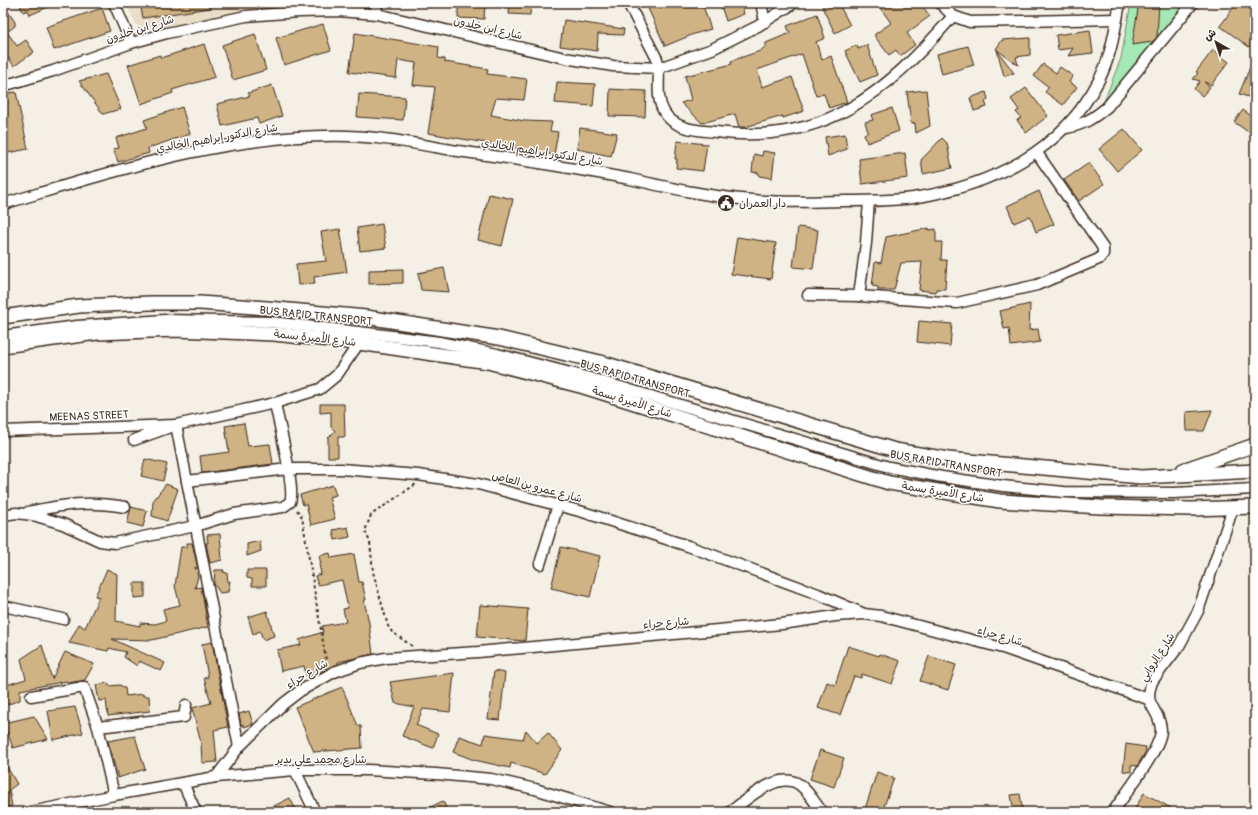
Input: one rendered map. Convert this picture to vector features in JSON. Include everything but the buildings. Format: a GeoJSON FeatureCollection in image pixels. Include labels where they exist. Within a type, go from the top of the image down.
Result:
{"type":"FeatureCollection","features":[{"type":"Feature","properties":{"kind":"main road"},"geometry":{"type":"LineString","coordinates":[[3,317],[79,306],[151,303],[200,303],[366,318],[500,338],[600,362],[895,450],[948,459],[1134,476],[1255,471]]}},
{"type":"Feature","properties":{"kind":"main road","name":"شارع الأميرة بسمة"},"geometry":{"type":"LineString","coordinates":[[3,346],[97,333],[177,330],[274,334],[359,343],[488,362],[584,387],[889,483],[1000,501],[1191,509],[1255,507]]}},
{"type":"Feature","properties":{"kind":"main road"},"geometry":{"type":"LineString","coordinates":[[1168,475],[1252,445]]}},
{"type":"Feature","properties":{"kind":"street"},"geometry":{"type":"LineString","coordinates":[[114,3],[130,43]]}},
{"type":"Feature","properties":{"kind":"street"},"geometry":{"type":"LineString","coordinates":[[376,3],[377,14]]}},
{"type":"Feature","properties":{"kind":"street"},"geometry":{"type":"LineString","coordinates":[[628,3],[659,68],[658,95],[665,113],[676,124],[689,129],[739,135],[787,131],[817,125],[843,114],[882,88],[934,38],[953,16]]}},
{"type":"Feature","properties":{"kind":"street"},"geometry":{"type":"LineString","coordinates":[[761,3],[765,22]]}},
{"type":"Feature","properties":{"kind":"street","name":"شارع ابن خلدون"},"geometry":{"type":"LineString","coordinates":[[3,86],[54,71],[130,43],[206,23],[252,16],[299,12],[338,11],[377,14],[565,58],[613,66],[659,68],[712,49],[765,22],[794,3]]}},
{"type":"Feature","properties":{"kind":"street"},"geometry":{"type":"LineString","coordinates":[[940,3],[953,16],[970,22],[1117,19]]}},
{"type":"Feature","properties":{"kind":"street","name":"شارع الدكتور إبراهيم الخالدي"},"geometry":{"type":"LineString","coordinates":[[3,204],[126,167],[156,160],[243,144],[318,136],[376,138],[542,163],[670,188],[749,200],[804,203],[912,198],[953,189],[987,178],[1037,153],[1066,128],[1084,106],[1100,79],[1110,48],[1120,3]]}},
{"type":"Feature","properties":{"kind":"street","name":"شارع الدكتور إبراهيم الخالدي"},"geometry":{"type":"LineString","coordinates":[[1066,128],[1080,126],[1094,118],[1107,107],[1193,3]]}},
{"type":"Feature","properties":{"kind":"street"},"geometry":{"type":"LineString","coordinates":[[808,294],[957,303],[1037,285],[1099,259],[1103,254],[1103,248],[1037,153]]}},
{"type":"Feature","properties":{"kind":"street"},"geometry":{"type":"LineString","coordinates":[[859,296],[866,243],[869,201]]}},
{"type":"Feature","properties":{"kind":"street","name":"BUS RAPID TRANSPORT"},"geometry":{"type":"LineString","coordinates":[[3,336],[77,326],[165,320],[271,322],[376,334],[439,342],[497,354],[590,378],[889,467],[942,477],[1003,486],[1064,492],[1174,493],[1255,490]]}},
{"type":"Feature","properties":{"kind":"street"},"geometry":{"type":"LineString","coordinates":[[134,440],[176,425],[275,403],[320,389],[329,383],[345,365],[359,343]]}},
{"type":"Feature","properties":{"kind":"street"},"geometry":{"type":"LineString","coordinates":[[24,513],[63,524],[107,543],[196,526],[234,514],[286,505],[291,499],[288,469],[275,403]]}},
{"type":"Feature","properties":{"kind":"street"},"geometry":{"type":"LineString","coordinates":[[176,425],[239,747]]}},
{"type":"Feature","properties":{"kind":"street","name":"MEENAS STREET"},"geometry":{"type":"LineString","coordinates":[[3,431],[176,425]]}},
{"type":"Feature","properties":{"kind":"street","name":"شارع عمرو بن العاص"},"geometry":{"type":"LineString","coordinates":[[187,481],[288,469],[341,469],[429,476],[478,484],[558,505],[688,546],[818,594],[864,614]]}},
{"type":"Feature","properties":{"kind":"street"},"geometry":{"type":"LineString","coordinates":[[3,515],[82,503],[98,503],[125,507]]}},
{"type":"Feature","properties":{"kind":"street"},"geometry":{"type":"LineString","coordinates":[[540,564],[558,505]]}},
{"type":"Feature","properties":{"kind":"street","name":"شارع الروابي"},"geometry":{"type":"LineString","coordinates":[[1113,812],[1157,746],[1161,729],[1159,721],[1148,699],[1149,690],[1153,680],[1179,646],[1198,611],[1233,508]]}},
{"type":"Feature","properties":{"kind":"street"},"geometry":{"type":"LineString","coordinates":[[3,606],[63,619]]}},
{"type":"Feature","properties":{"kind":"street","name":"شارع حراء"},"geometry":{"type":"LineString","coordinates":[[216,777],[239,747],[282,704],[328,675],[360,663],[386,658],[774,625],[835,616],[864,614],[881,616],[1006,649],[1148,699]]}},
{"type":"Feature","properties":{"kind":"street"},"geometry":{"type":"LineString","coordinates":[[31,696],[84,687],[98,727],[114,795]]}},
{"type":"Feature","properties":{"kind":"street"},"geometry":{"type":"LineString","coordinates":[[98,727],[184,717],[186,705]]}},
{"type":"Feature","properties":{"kind":"street"},"geometry":{"type":"LineString","coordinates":[[295,770],[315,812]]}},
{"type":"Feature","properties":{"kind":"street","name":"شارع محمد علي بدير"},"geometry":{"type":"LineString","coordinates":[[30,812],[216,777],[295,770],[368,770],[491,779],[535,789],[610,812]]}},
{"type":"Feature","properties":{"kind":"street"},"geometry":{"type":"LineString","coordinates":[[730,812],[769,785],[785,780],[800,785],[822,812]]}},
{"type":"Feature","properties":{"kind":"street"},"geometry":{"type":"LineString","coordinates":[[183,783],[196,812]]}},
{"type":"Feature","properties":{"kind":"path"},"geometry":{"type":"LineString","coordinates":[[421,656],[416,648],[392,632],[388,626],[373,572],[370,542],[365,531],[371,515],[429,476]]}},
{"type":"Feature","properties":{"kind":"path"},"geometry":{"type":"LineString","coordinates":[[302,517],[328,675]]}},
{"type":"Feature","properties":{"kind":"shaded area"},"geometry":{"type":"Polygon","coordinates":[[[126,3],[370,3],[298,6],[141,33],[126,3]]]}},
{"type":"Feature","properties":{"kind":"green space"},"geometry":{"type":"Polygon","coordinates":[[[1131,3],[1187,3],[1101,109],[1121,58],[1131,3]]]}},
{"type":"Feature","properties":{"kind":"place","name":"دار العمران"},"geometry":{"type":"Point","coordinates":[726,203]}}]}
